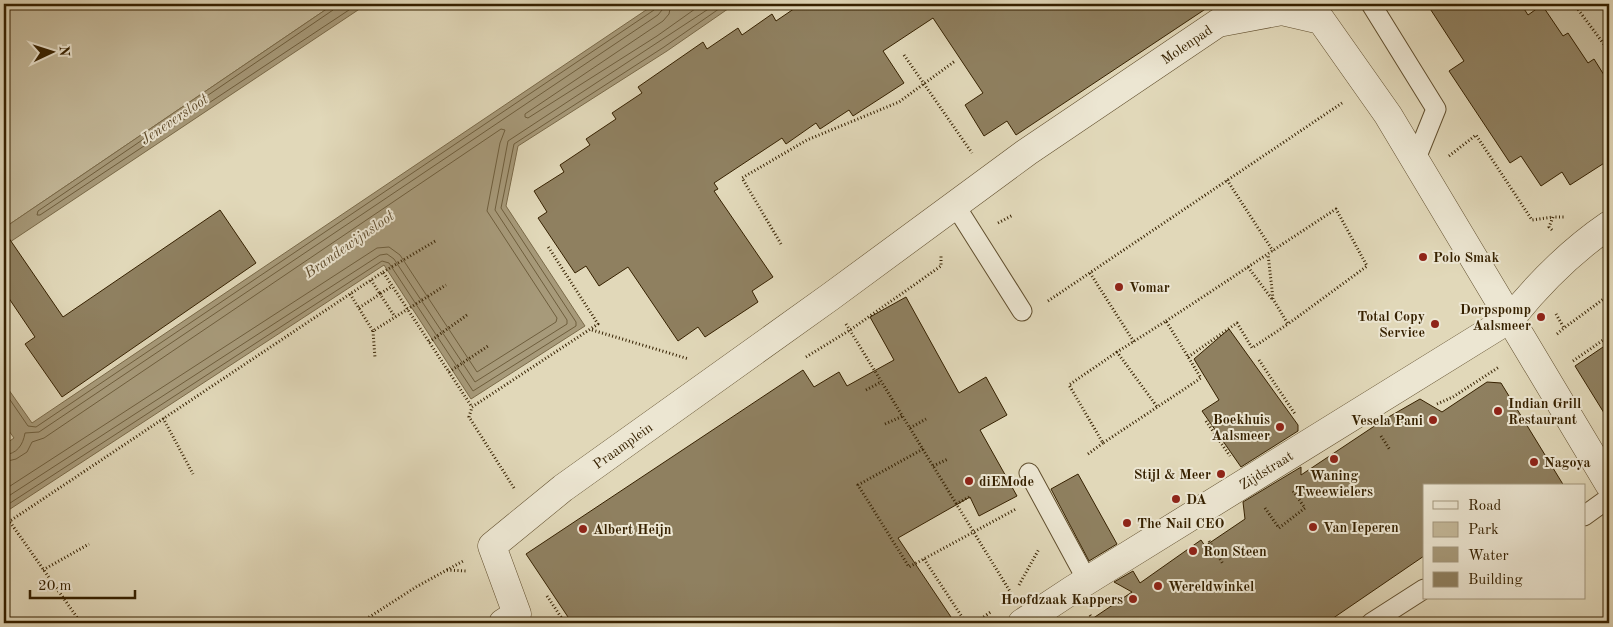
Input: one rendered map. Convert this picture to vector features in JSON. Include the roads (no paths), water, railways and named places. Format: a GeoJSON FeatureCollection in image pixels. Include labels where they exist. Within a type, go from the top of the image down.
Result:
{"type":"FeatureCollection","features":[{"type":"Feature","properties":{"kind":"street","name":"Molenpad"},"geometry":{"type":"LineString","coordinates":[[830,297],[1027,152],[1218,23],[1282,11],[1321,20],[1388,116],[1609,484]]}},
{"type":"Feature","properties":{"kind":"street","name":"Zijdstraat"},"geometry":{"type":"LineString","coordinates":[[1022,623],[1087,580],[1511,318],[1538,284],[1586,241],[1609,225]]}},
{"type":"Feature","properties":{"kind":"street","name":"Praamplein"},"geometry":{"type":"LineString","coordinates":[[514,620],[492,546],[563,488],[830,297]]}},
{"type":"Feature","properties":{"kind":"lane"},"geometry":{"type":"LineString","coordinates":[[1372,4],[1436,109],[1415,161]]}},
{"type":"Feature","properties":{"kind":"lane"},"geometry":{"type":"LineString","coordinates":[[955,205],[1022,310]]}},
{"type":"Feature","properties":{"kind":"lane"},"geometry":{"type":"LineString","coordinates":[[1029,473],[1087,580]]}},
{"type":"Feature","properties":{"kind":"lane"},"geometry":{"type":"LineString","coordinates":[[1586,515],[1609,498]]}},
{"type":"Feature","properties":{"kind":"lane"},"geometry":{"type":"LineString","coordinates":[[1371,623],[1423,590]]}},
{"type":"Feature","properties":{"kind":"water","name":"Jeneversloot"},"geometry":{"type":"Polygon","coordinates":[[[334,4],[367,4],[4,246],[4,228],[334,4]]]}},
{"type":"Feature","properties":{"kind":"water","name":"Brandewijnsloot"},"geometry":{"type":"Polygon","coordinates":[[[655,4],[735,4],[667,51],[518,146],[506,206],[585,326],[471,399],[384,265],[4,513],[4,445],[14,438],[4,424],[4,383],[32,423],[655,4]]]}},
{"type":"Feature","properties":{"kind":"place","name":"Polo Smak"},"geometry":{"type":"Point","coordinates":[1423,257]}},
{"type":"Feature","properties":{"kind":"place","name":"Vomar"},"geometry":{"type":"Point","coordinates":[1119,287]}},
{"type":"Feature","properties":{"kind":"place","name":"Dorpspomp Aalsmeer"},"geometry":{"type":"Point","coordinates":[1541,317]}},
{"type":"Feature","properties":{"kind":"place","name":"Total Copy Service"},"geometry":{"type":"Point","coordinates":[1435,324]}},
{"type":"Feature","properties":{"kind":"place","name":"Indian Grill Restaurant"},"geometry":{"type":"Point","coordinates":[1498,411]}},
{"type":"Feature","properties":{"kind":"place","name":"Vesela Pani"},"geometry":{"type":"Point","coordinates":[1433,420]}},
{"type":"Feature","properties":{"kind":"place","name":"Boekhuis Aalsmeer"},"geometry":{"type":"Point","coordinates":[1280,427]}},
{"type":"Feature","properties":{"kind":"place","name":"Waning Tweewielers"},"geometry":{"type":"Point","coordinates":[1334,459]}},
{"type":"Feature","properties":{"kind":"place","name":"Nagoya"},"geometry":{"type":"Point","coordinates":[1534,462]}},
{"type":"Feature","properties":{"kind":"place","name":"Stijl & Meer"},"geometry":{"type":"Point","coordinates":[1221,474]}},
{"type":"Feature","properties":{"kind":"place","name":"diEMode"},"geometry":{"type":"Point","coordinates":[969,481]}},
{"type":"Feature","properties":{"kind":"place","name":"DA"},"geometry":{"type":"Point","coordinates":[1176,499]}},
{"type":"Feature","properties":{"kind":"place","name":"The Nail CEO"},"geometry":{"type":"Point","coordinates":[1127,523]}},
{"type":"Feature","properties":{"kind":"place","name":"Van Ieperen"},"geometry":{"type":"Point","coordinates":[1313,527]}},
{"type":"Feature","properties":{"kind":"place","name":"Albert Heijn"},"geometry":{"type":"Point","coordinates":[583,529]}},
{"type":"Feature","properties":{"kind":"place","name":"Ron Steen"},"geometry":{"type":"Point","coordinates":[1193,551]}},
{"type":"Feature","properties":{"kind":"place","name":"Wereldwinkel"},"geometry":{"type":"Point","coordinates":[1158,586]}},
{"type":"Feature","properties":{"kind":"place","name":"Hoofdzaak Kappers"},"geometry":{"type":"Point","coordinates":[1133,599]}}]}
